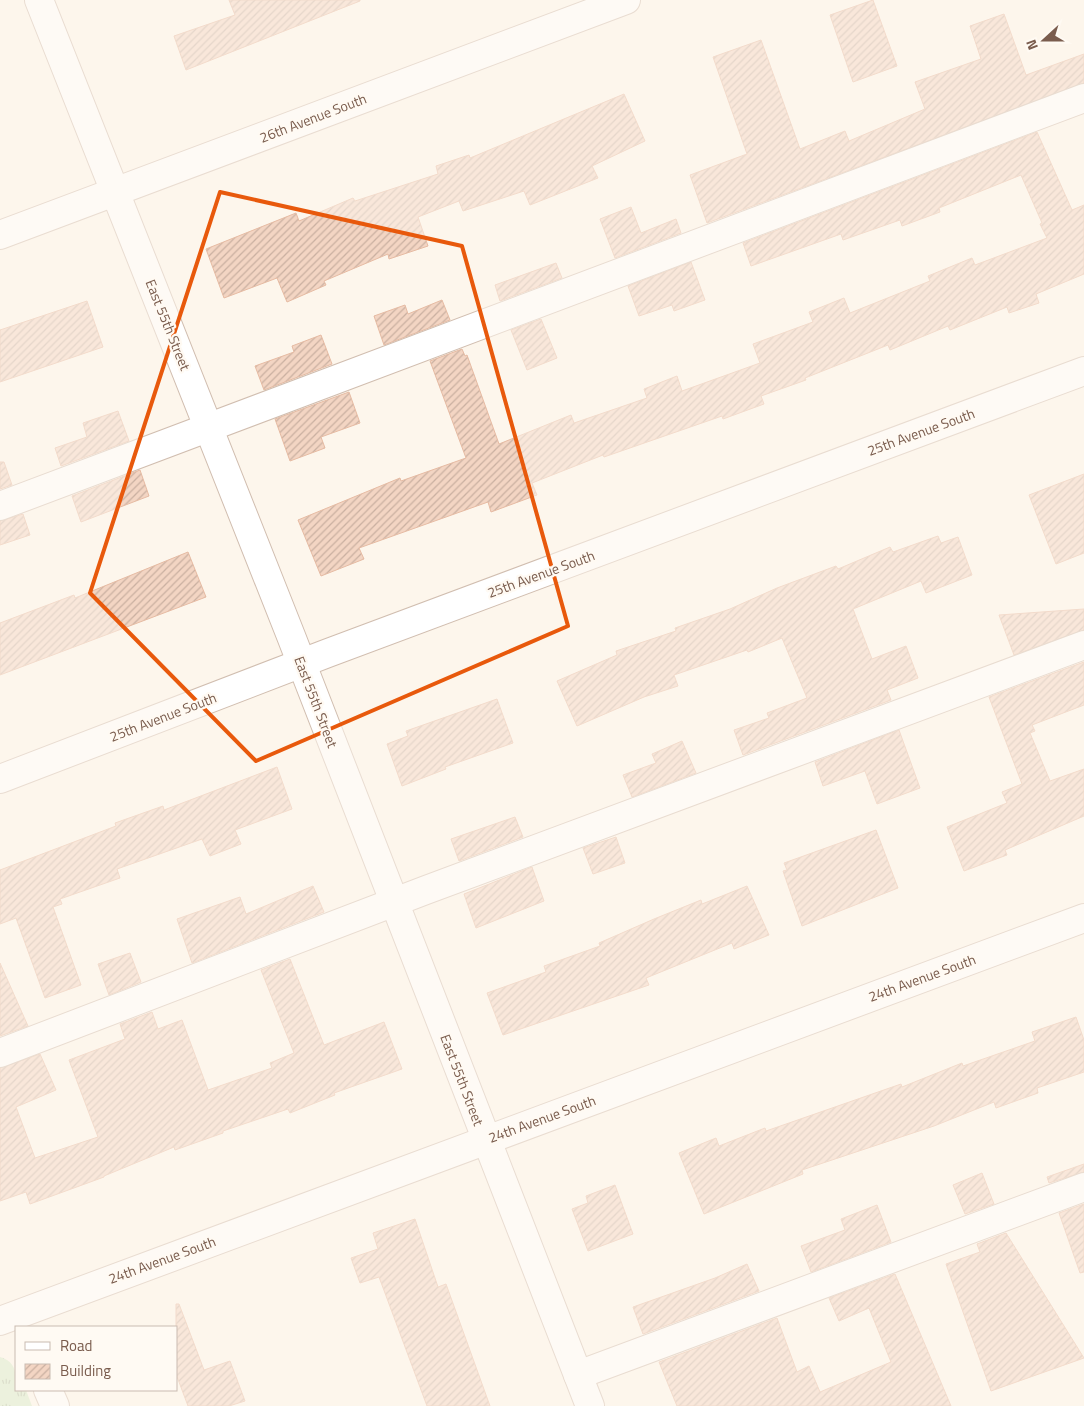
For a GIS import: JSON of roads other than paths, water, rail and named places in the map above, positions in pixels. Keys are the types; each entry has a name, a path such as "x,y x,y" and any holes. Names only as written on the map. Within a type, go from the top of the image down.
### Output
{"street":[{"name":"East 55th Street","path":"39,0 302,664 590,1406"},
{"name":"26th Avenue South","path":"0,235 626,0"},
{"path":"0,506 1084,98"},
{"name":"25th Avenue South","path":"0,779 302,664 1084,372"},
{"path":"0,1053 394,903 1084,645"},
{"name":"24th Avenue South","path":"9,1322 486,1140 1084,918"},
{"path":"578,1375 1084,1187"},
{"path":"48,1391 55,1406"}]}
